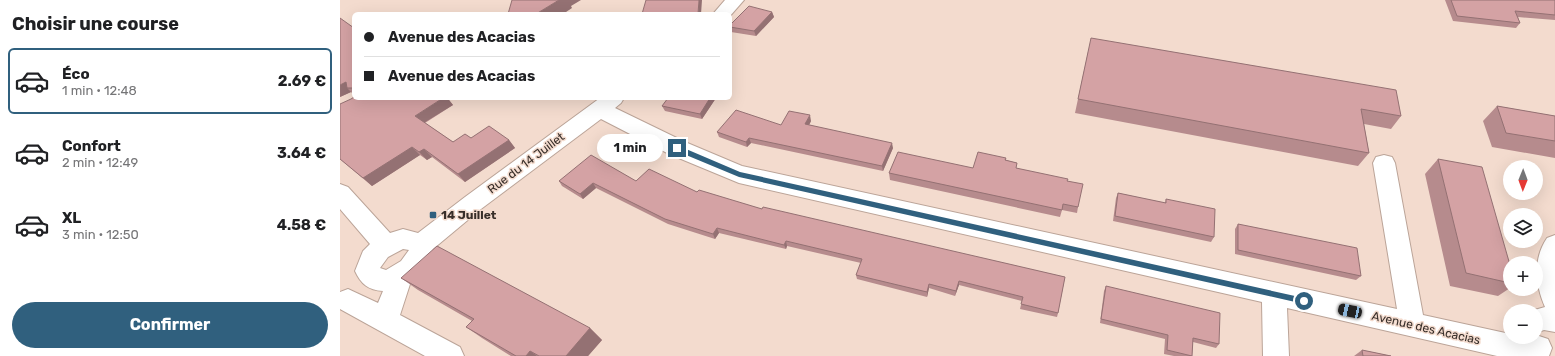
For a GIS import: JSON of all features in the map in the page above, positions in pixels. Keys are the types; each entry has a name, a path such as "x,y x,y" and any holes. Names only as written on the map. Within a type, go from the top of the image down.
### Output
{"street":[{"path":"724,12 735,0"},
{"name":"Rue du 14 Juillet","path":"420,245 473,203 606,103"},
{"name":"Avenue des Acacias","path":"606,103 677,148 739,174 1512,348 1540,347"},
{"path":"1384,163 1412,325"},
{"path":"340,193 386,245"},
{"path":"403,239 410,239 420,245 420,257 410,270 401,275 383,281 375,280 367,271 368,265 378,251 386,245 403,239"},
{"path":"1555,245 1548,261 1555,301"},
{"path":"385,320 401,275"},
{"path":"344,303 375,280"},
{"path":"1274,294 1274,350 1276,356"},
{"path":"344,303 385,320 451,356"},
{"path":"1543,318 1555,320"}],"building":[{"path":"512,0 559,0 539,12 509,12"},
{"path":"646,0 699,0 698,12 643,12"},
{"path":"1451,0 1555,0 1555,15 1515,11 1520,23 1457,16"},
{"path":"749,6 772,12 754,31 732,27 732,23"},
{"path":"340,18 352,27 352,88 347,88 346,82 340,85"},
{"path":"1091,38 1396,90 1401,116 1361,109 1369,153 1078,99"},
{"path":"351,99 440,100 415,116 453,142 465,134 471,138 489,126 509,140 458,174 424,149 419,152 412,147 363,178 340,159 340,104"},
{"path":"666,100 709,100 700,114 662,106"},
{"path":"1497,106 1555,116 1555,141 1506,133"},
{"path":"736,110 781,125 789,111 810,115 805,124 892,143 882,166 749,138 746,142 717,132"},
{"path":"898,152 973,168 978,152 1006,158 1005,160 1017,163 1016,168 1068,179 1067,181 1083,184 1078,207 1063,204 1062,210 889,173"},
{"path":"591,155 636,181 649,169 697,192 699,190 762,209 763,207 1065,277 1058,313 1021,304 1023,297 959,281 956,291 929,284 927,292 856,275 862,259 786,241 784,245 717,228 713,234 665,219 593,183 580,194 559,181"},
{"path":"1438,159 1482,167 1503,240 1503,248 1505,248 1507,256 1503,256 1503,281 1466,273"},
{"path":"1118,193 1166,203 1166,199 1215,209 1214,237 1115,216"},
{"path":"1238,224 1357,248 1361,276 1238,250"},
{"path":"437,246 590,328 566,356 539,356 530,351 526,356 516,356 466,327 474,319 401,278"},
{"path":"1106,286 1220,313 1219,344 1193,338 1192,356 1167,350 1168,335 1101,319"},
{"path":"1362,350 1391,356 1363,356"}],"place":[{"name":"14 Juillet","path":"433,215"}],"route":[{"path":"677,148 739,174 1304,301"}]}
